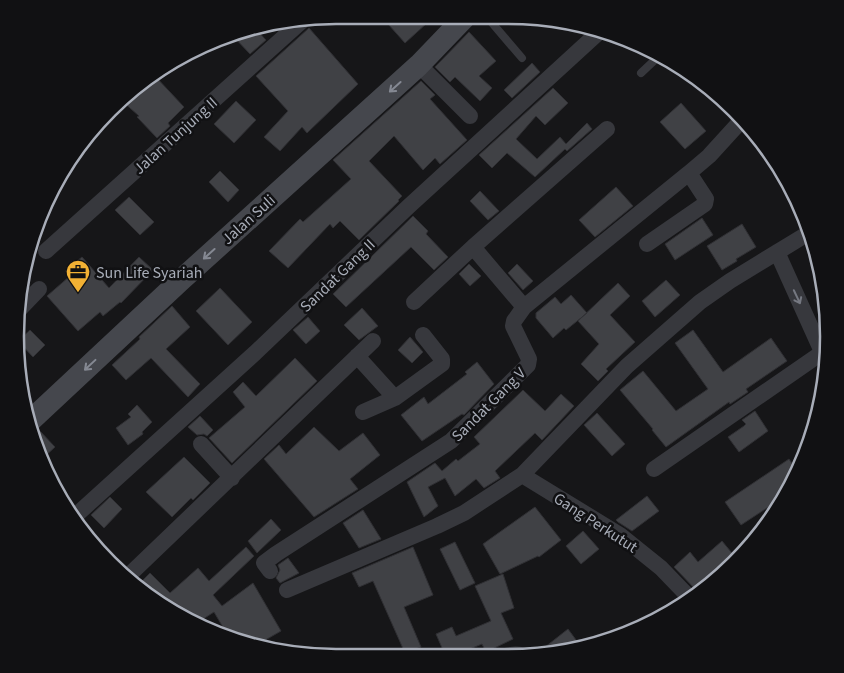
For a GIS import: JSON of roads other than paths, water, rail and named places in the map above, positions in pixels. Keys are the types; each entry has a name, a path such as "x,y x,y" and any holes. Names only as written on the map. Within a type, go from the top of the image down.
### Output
{"main road":[{"name":"Jalan Suli","path":"34,417 181,280 419,65 459,24"}],"street":[{"name":"Jalan Tunjung II","path":"46,251 296,26"},
{"name":"Sandat Gang II","path":"78,513 255,353 408,207 595,36"},
{"path":"419,65 470,116"},
{"name":"Sandat Gang V","path":"270,571 264,563 276,554 451,441 528,365 529,359 513,326 514,321 524,307 689,173 738,124"},
{"path":"414,302 473,247 607,129"},
{"path":"648,244 705,204 706,199 689,173"},
{"path":"287,590 464,513 522,475 627,366 700,302 730,280 804,236"},
{"path":"473,247 524,307"},
{"path":"777,252 820,346"},
{"path":"25,303 39,289"},
{"path":"363,412 395,398 442,364 442,358 423,335"},
{"path":"131,573 373,341"},
{"path":"654,469 820,355"},
{"path":"357,356 395,398"},
{"path":"201,444 232,478"},
{"name":"Gang Perkutut","path":"522,475 620,535 661,568 686,594"}],"lane":[{"path":"493,24 522,58"},
{"path":"641,73 654,61"}],"place":[{"name":"Sun Life Syariah","path":"78,293"}]}
